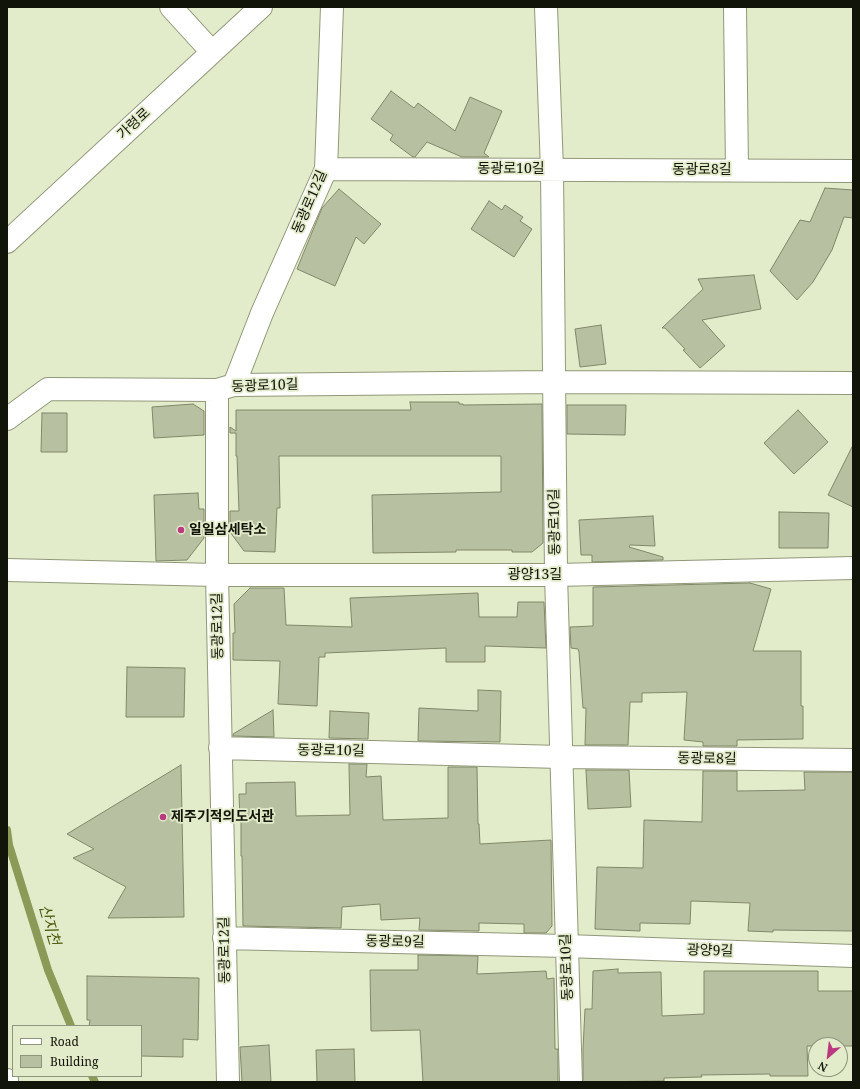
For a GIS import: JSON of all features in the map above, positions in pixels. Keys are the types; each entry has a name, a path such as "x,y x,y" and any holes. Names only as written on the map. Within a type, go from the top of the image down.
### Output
{"street":[{"path":"171,7 212,52"},
{"name":"가령로","path":"7,242 261,7"},
{"name":"동광로12길","path":"228,1082 217,575 226,388 262,313 326,169 332,7"},
{"name":"동광로10길","path":"546,7 552,170 556,575 571,1082"},
{"path":"735,7 737,170"},
{"name":"동광로10길","path":"326,169 552,170"},
{"name":"동광로8길","path":"552,170 853,171"},
{"path":"554,382 853,383"},
{"name":"동광로10길","path":"226,388 554,382"},
{"path":"7,419 48,389 226,388"},
{"name":"광양13길","path":"7,570 217,575 556,575 853,568"},
{"name":"동광로10길","path":"220,748 561,757"},
{"name":"동광로8길","path":"561,757 853,760"},
{"name":"동광로9길","path":"224,938 566,946"},
{"name":"광양9길","path":"566,946 853,956"}],"building":[{"path":"391,91 414,108 418,103 455,131 470,97 502,111 484,153 489,157 462,157 427,142 415,157 413,157 390,140 393,135 371,119"},
{"path":"825,188 853,190 853,218 844,217 832,250 813,282 797,300 770,271 800,220 810,222"},
{"path":"339,189 381,224 364,244 356,237 335,286 297,269 322,208"},
{"path":"489,201 502,210 505,205 523,217 520,221 532,229 514,257 471,229"},
{"path":"754,275 761,309 702,320 725,346 700,368 683,350 685,349 665,328 662,328 703,289 698,279"},
{"path":"601,325 606,364 580,367 575,329"},
{"path":"410,402 459,402 459,404 463,405 542,404 543,543 532,552 512,552 512,550 456,550 456,552 373,553 372,495 501,492 501,456 279,456 280,508 277,508 275,552 244,551 230,532 230,511 239,511 236,433 230,433 230,427 236,431 236,410 411,410"},
{"path":"193,404 204,411 204,435 154,438 152,407"},
{"path":"567,405 626,405 625,435 567,434"},
{"path":"798,410 828,442 794,474 764,443"},
{"path":"42,413 67,413 67,452 41,452"},
{"path":"853,445 853,507 828,495"},
{"path":"198,493 199,509 204,509 204,538 187,560 156,561 154,495"},
{"path":"779,512 829,513 828,548 779,548"},
{"path":"653,516 655,546 630,545 629,547 663,557 663,560 592,562 592,555 581,555 579,520"},
{"path":"750,583 771,589 753,651 801,651 801,706 803,706 803,739 737,740 737,746 703,746 703,742 684,740 687,692 642,693 642,702 630,702 628,745 585,745 586,708 583,708 579,652 578,649 571,648 570,627 593,626 593,587"},
{"path":"250,588 284,588 286,625 352,627 350,598 478,593 479,617 517,617 518,602 544,602 546,648 485,646 485,662 446,662 446,648 325,653 325,657 319,657 317,706 278,704 280,661 233,660 233,633 235,633 234,604"},
{"path":"127,667 185,668 184,717 126,717"},
{"path":"478,690 501,691 500,742 418,741 419,708 478,711"},
{"path":"273,710 274,737 233,736 233,734"},
{"path":"330,711 369,713 368,739 329,738"},
{"path":"349,764 367,764 366,777 381,776 383,820 448,818 448,767 477,767 478,824 480,844 551,840 552,926 546,933 524,933 524,924 479,923 479,931 419,930 420,918 381,920 380,904 342,907 341,928 243,926 241,819 239,794 246,794 246,783 295,782 296,816 350,815"},
{"path":"181,765 184,917 108,918 126,887 73,858 94,849 67,834"},
{"path":"586,770 629,770 631,807 588,809"},
{"path":"703,771 737,771 737,791 805,790 804,772 853,772 853,931 748,931 750,903 691,901 690,924 640,923 640,931 595,929 597,867 643,868 644,820 702,822"},
{"path":"418,955 478,956 477,974 546,971 547,979 554,978 555,1049 558,1049 558,1082 423,1082 420,1030 371,1031 370,970 418,970"},
{"path":"618,969 618,973 661,972 662,1016 704,1014 704,971 818,971 818,991 853,991 853,1046 848,1046 848,1037 808,1037 808,1076 770,1076 770,1074 701,1075 702,1077 664,1078 664,1081 583,1082 585,1009 592,1009 593,971"},
{"path":"87,976 199,978 198,1040 183,1039 183,1057 142,1056 142,1025 89,1025 90,1020 87,1020"},
{"path":"269,1045 271,1082 242,1082 240,1047"},
{"path":"354,1049 355,1082 317,1082 316,1050"}],"waterway":[{"name":"산지천","path":"7,830 9,845 48,970 71,1025"},
{"name":"산지천","path":"92,1077 95,1082"}],"place":[{"name":"일일삼세탁소","path":"181,530"},
{"name":"제주기적의도서관","path":"163,817"}]}
